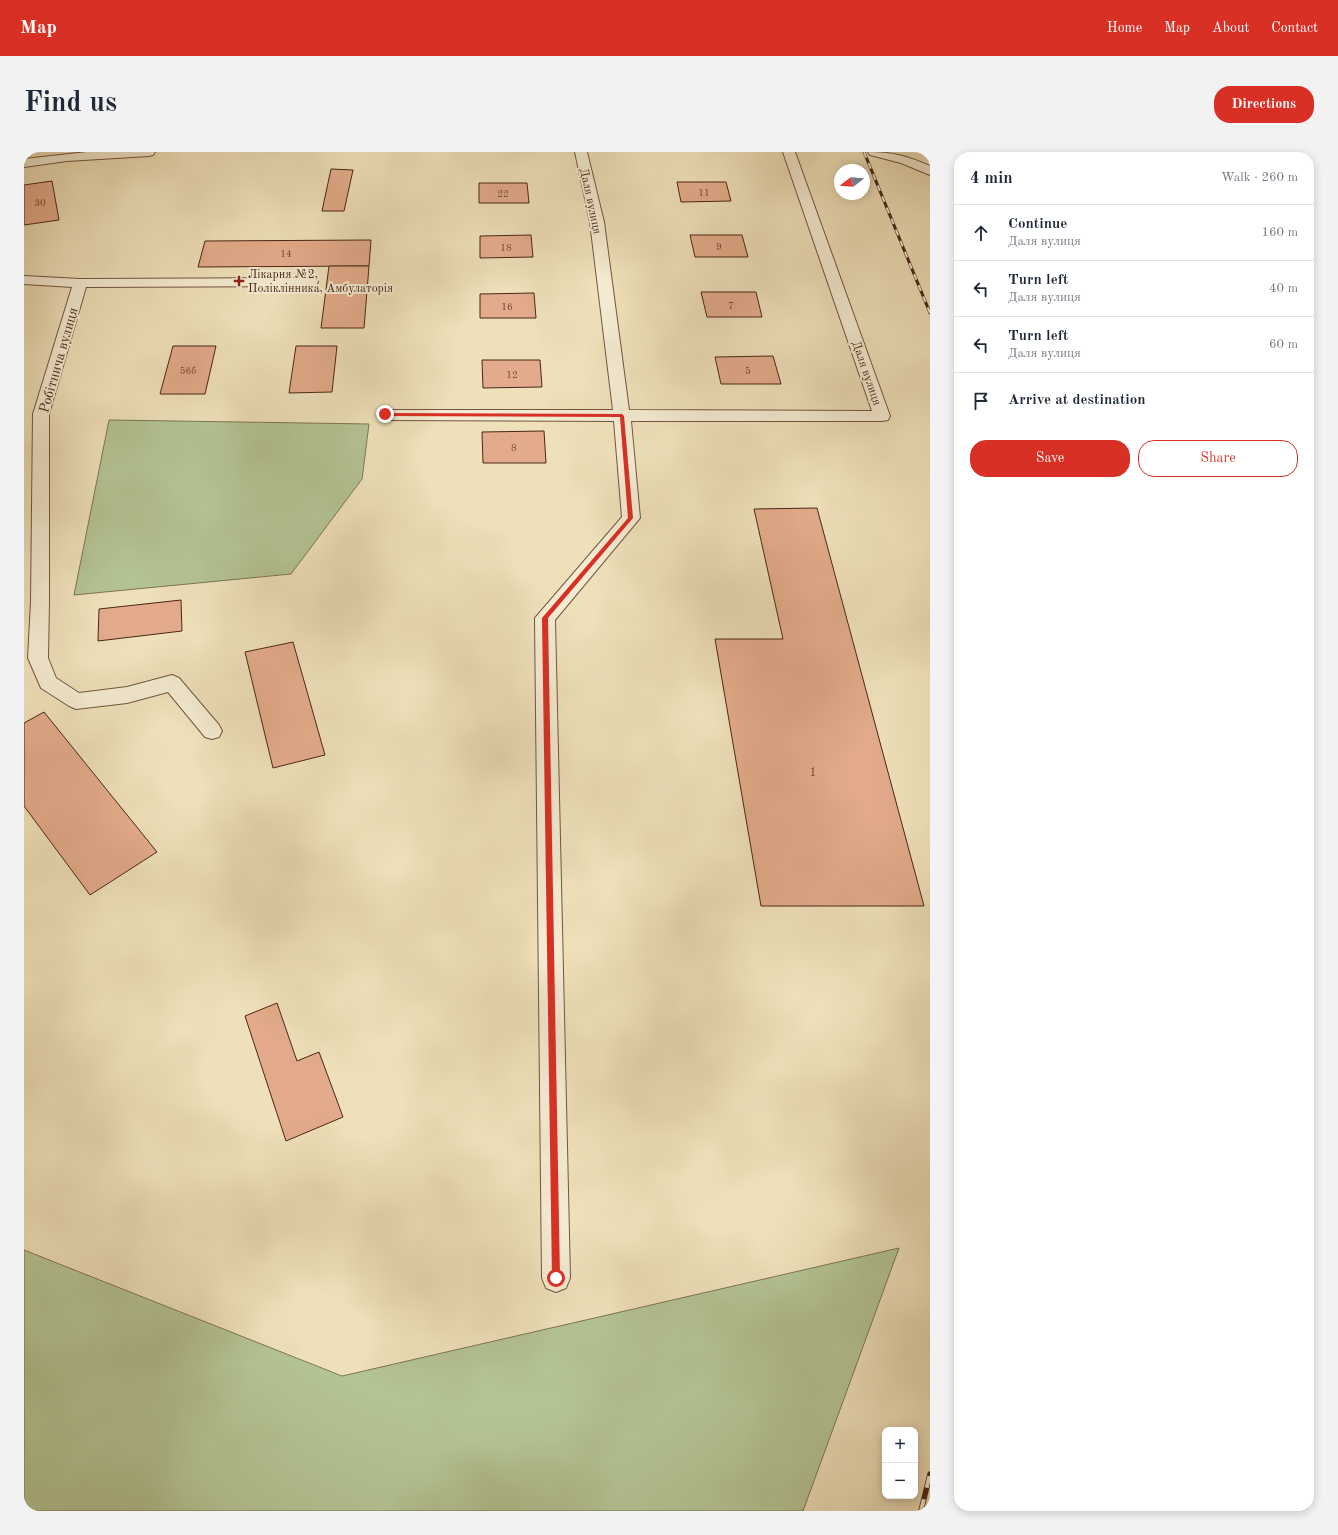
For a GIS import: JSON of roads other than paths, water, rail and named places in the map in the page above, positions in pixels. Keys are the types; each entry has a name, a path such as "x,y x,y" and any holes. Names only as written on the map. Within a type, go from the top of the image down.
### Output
{"street":[{"path":"24,163 66,154 149,152"},
{"name":"Даля вулиця","path":"556,1278 545,618 630,518 622,416 597,222 581,152"},
{"name":"Даля вулиця","path":"385,414 882,416 789,152"},
{"path":"877,152 906,160 930,171"},
{"path":"906,160 930,158"},
{"path":"24,280 80,283 312,282"},
{"name":"Робітнича вулиця","path":"80,283 40,414 40,602 38,658 48,682 76,701 127,695 172,683 212,731"}],"railway":[{"path":"864,152 930,313"},
{"path":"921,1511 930,1474"}],"place":[{"name":"Лікарня №2, Поліклінника, Амбулаторія","path":"239,281"}]}
